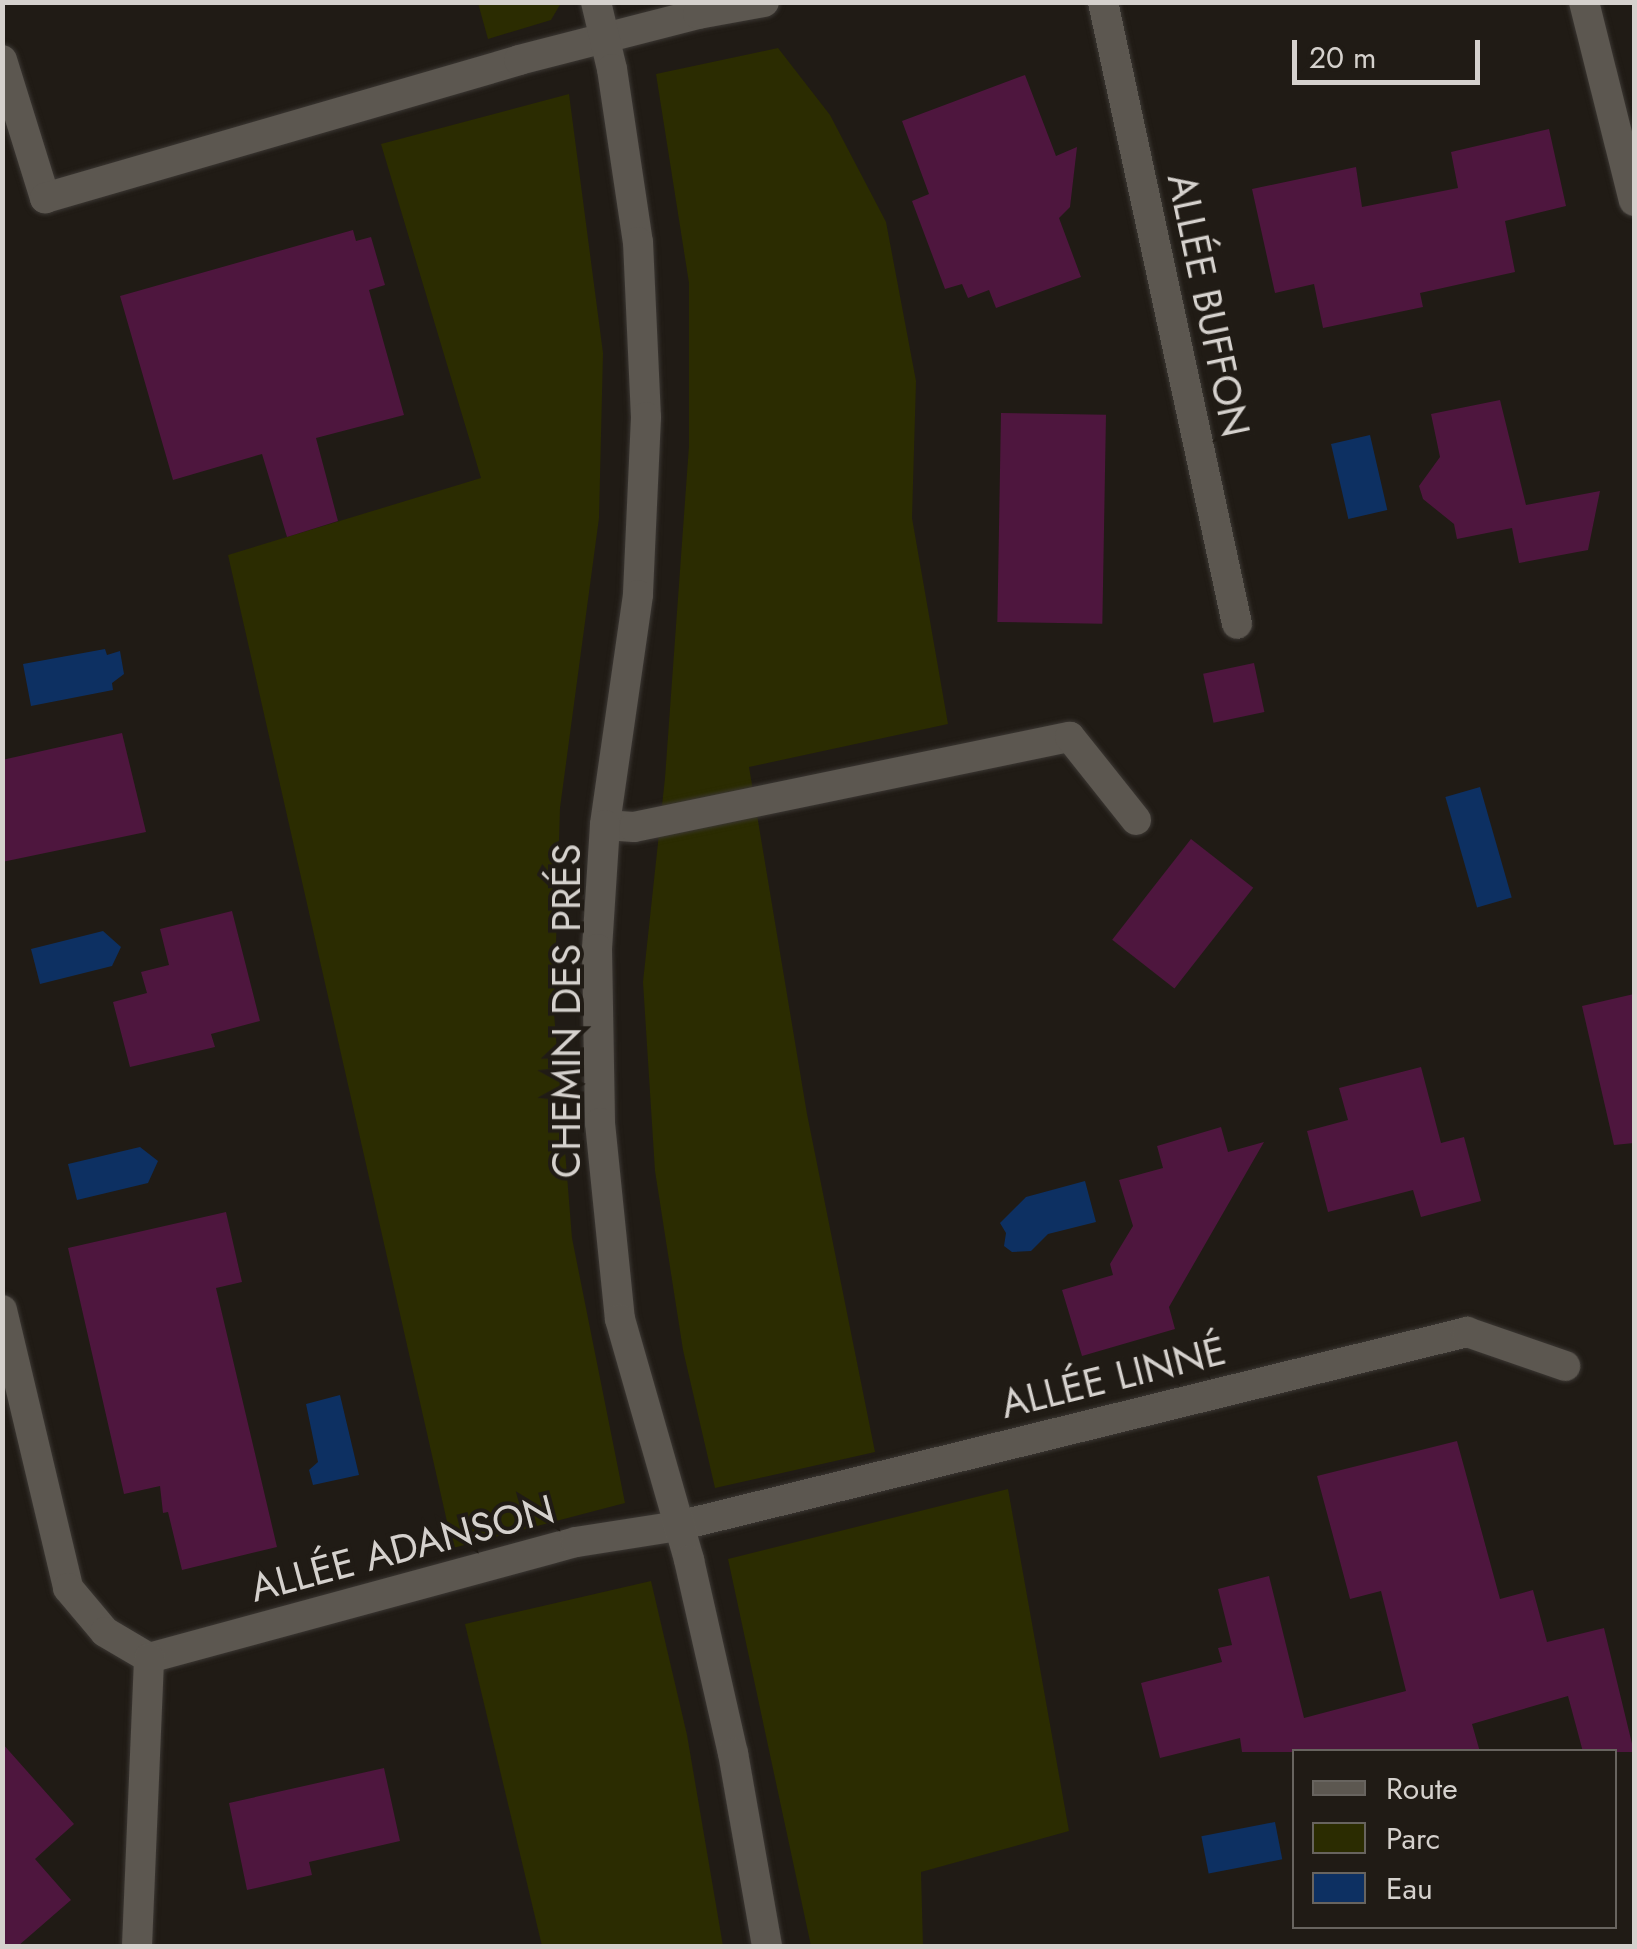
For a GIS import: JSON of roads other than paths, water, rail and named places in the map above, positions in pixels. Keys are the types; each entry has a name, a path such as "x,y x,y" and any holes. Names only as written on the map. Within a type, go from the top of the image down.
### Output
{"street":[{"name":"CHEMIN DES PRÉS","path":"596,2 606,37 638,242 646,417 638,595 605,825 597,949 600,1122 620,1319 678,1526 733,1753 768,1946"},
{"path":"2,60 45,198 606,37 764,2"},
{"name":"ALLÉE BUFFON","path":"1103,2 1237,624"},
{"path":"1584,2 1634,201"},
{"path":"605,825 634,827 1070,737 1136,820"},
{"path":"2,1310 68,1588 105,1632 149,1658 137,1946"},
{"name":"ALLÉE LINNÉ","path":"678,1526 1466,1332 1565,1366"},
{"name":"ALLÉE ADANSON","path":"149,1658 576,1542 678,1526"}],"water":[{"path":"1370,435 1387,510 1348,519 1331,444"},
{"path":"105,649 107,655 120,651 124,674 112,683 113,690 31,706 23,664"},
{"path":"1480,787 1512,898 1477,907 1445,797"},
{"path":"103,931 121,947 112,966 40,984 31,949"},
{"path":"140,1147 158,1161 148,1183 77,1200 68,1164"},
{"path":"1085,1181 1096,1222 1048,1234 1031,1251 1012,1252 1004,1246 1006,1233 1000,1223 1026,1197"},
{"path":"340,1395 359,1475 313,1485 309,1470 318,1462 306,1404"},
{"path":"1275,1822 1282,1859 1209,1874 1201,1836"}]}
